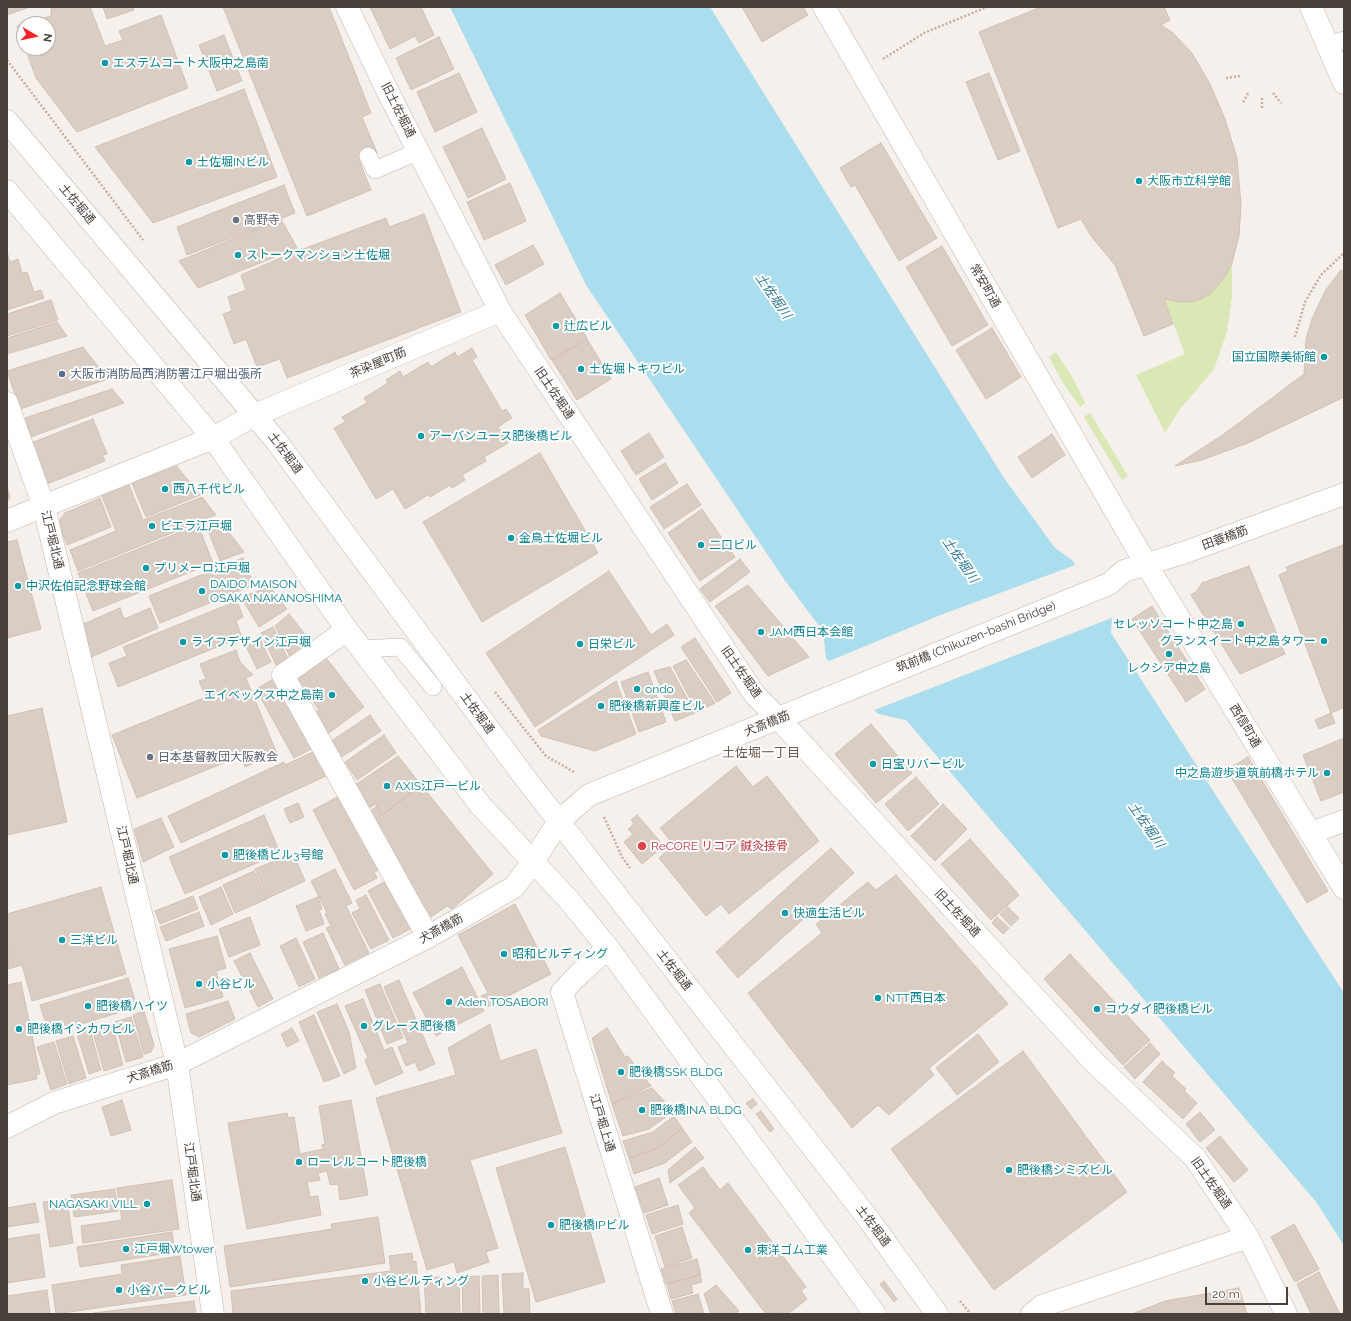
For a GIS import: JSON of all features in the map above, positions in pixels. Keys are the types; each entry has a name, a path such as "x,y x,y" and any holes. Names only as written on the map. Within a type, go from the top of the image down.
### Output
{"street":[{"name":"旧土佐堀通","path":"347,7 500,312 755,695 779,719 1094,1062 1195,1158 1248,1237 1286,1314"},
{"name":"常安町通","path":"824,7 1146,564"},
{"path":"1311,7 1336,43 1344,83"},
{"name":"土佐堀通","path":"7,120 256,415 522,774 870,1221 937,1314"},
{"path":"7,191 213,438 347,630 481,806 568,899 608,948 875,1314"},
{"name":"茶染屋町筋","path":"213,438 256,415 500,312"},
{"name":"江戸堀北通","path":"7,404 44,507 177,1064 213,1314"},
{"path":"7,521 213,438"},
{"name":"田蓑橋筋","path":"1109,584 1124,570 1183,553 1344,494"},
{"name":"西信町通","path":"1146,564 1344,888"},
{"name":"筑前橋 (Chikuzen-bashi Bridge)","path":"842,691 1109,584"},
{"path":"347,630 283,675 428,937"},
{"name":"犬斎橋筋","path":"7,1127 54,1103 177,1064 428,937 514,887 533,862 559,820 590,795 779,719 842,691"},
{"path":"1310,833 1344,820"},
{"name":"江戸堀上通","path":"608,948 580,972 562,992 662,1314"},
{"path":"1032,1314 1042,1306 1248,1237"}],"lane":[{"path":"368,156 375,170 419,150"},
{"path":"362,649 400,647 434,687"}],"path":[{"path":"880,61 924,33 987,7"},
{"path":"1226,78 1240,76"},
{"path":"1243,102 1249,92"},
{"path":"1274,93 1281,103"},
{"path":"1262,96 1262,108"},
{"path":"1295,337 1305,302 1321,275 1344,253"}],"green space":[{"path":"1232,263 1232,297 1227,332 1214,369 1180,409 1165,433 1136,375 1185,354 1164,299 1180,302 1196,301 1210,294 1223,280"},
{"path":"1056,352 1074,380 1085,403 1080,407 1063,383 1049,357"},
{"path":"1090,413 1128,476 1122,480 1084,417"}],"water":[{"name":"土佐堀川","path":"450,7 710,7 1004,478 1055,548 1072,560 1112,617 1111,633 1344,993 1344,1246 1317,1203 906,720 878,714 826,658 823,631 786,582 586,285"}],"pier":[{"path":"1078,564 1114,617 872,711 827,662 938,616"}],"building":[{"path":"7,7 30,7 7,15"},
{"name":"エステムコート大阪中之島南","path":"56,7 90,7 105,46 123,40 119,31 161,15 188,88 77,132 36,78 28,56 56,56 56,16 51,16 51,9"},
{"path":"103,7 133,7 134,10 107,19"},
{"path":"223,7 329,7 371,113 362,117 377,153 359,160 371,190 307,216"},
{"path":"370,7 421,7 434,35 419,43 415,36 390,49"},
{"path":"742,7 803,7 808,15 762,42"},
{"name":"大阪市立科学館","path":"1041,7 1164,7 1170,20 1161,25 1172,32 1192,53 1210,84 1225,119 1237,158 1241,205 1239,236 1232,263 1223,280 1210,294 1196,301 1180,302 1164,299 1173,324 1144,336 1115,265 1091,236 1081,219 1058,228 979,32"},
{"path":"224,35 242,81 217,91 199,45"},
{"path":"439,37 454,69 411,90 396,58"},
{"path":"459,73 477,112 435,132 417,92"},
{"path":"989,73 1020,151 998,160 966,82"},
{"name":"土佐堀INビル","path":"244,89 277,177 153,223 95,147"},
{"path":"482,128 506,179 468,198 443,147"},
{"path":"881,143 937,238 899,261 855,185 851,187 840,168"},
{"path":"510,183 526,221 484,240 467,202"},
{"name":"高野寺","path":"284,185 295,213 187,255 177,227"},
{"path":"424,214 461,312 287,378 280,359 257,367 246,339 234,344 223,314 232,311 228,297 246,290 241,275 287,255 386,218 389,227"},
{"name":"ストークマンション土佐堀","path":"281,219 297,248 198,288 179,261"},
{"path":"533,245 544,264 506,285 495,265"},
{"path":"942,246 988,325 952,346 906,267"},
{"path":"7,252 10,262 18,259 22,273 27,272 34,292 41,290 44,298 7,310"},
{"name":"国立国際美術館","path":"1341,270 1344,273 1344,397 1248,443 1202,460 1175,466 1224,434 1304,374 1306,339 1312,319 1325,291"},
{"name":"辻広ビル","path":"560,293 587,338 551,360 525,315"},
{"path":"51,300 58,320 7,336 7,314"},
{"path":"57,322 67,336 7,354 7,338"},
{"path":"992,328 1021,377 986,399 956,350"},
{"name":"土佐堀トキワビル","path":"587,339 611,379 577,400 552,360"},
{"path":"83,347 108,379 20,409 7,371"},
{"name":"アーバンユース肥後橋ビル","path":"472,348 477,357 472,360 502,411 506,409 512,418 498,427 508,443 484,457 486,461 462,475 465,480 452,488 450,485 430,497 428,495 405,509 393,489 376,499 334,428 345,422 342,417 367,403 364,398 388,383 386,380 400,371 403,377 428,362 431,367 455,352 457,357"},
{"path":"112,389 124,403 31,437 25,418"},
{"path":"93,419 107,454 102,455 105,461 47,484 31,443"},
{"path":"649,433 664,457 636,475 621,451"},
{"path":"1052,434 1065,455 1032,478 1018,457"},
{"name":"金鳥土佐堀ビル","path":"540,453 598,553 482,622 423,522"},
{"path":"665,463 678,483 652,500 639,479"},
{"name":"西八千代ビル","path":"175,464 200,495 146,517 132,483"},
{"path":"687,484 701,505 664,529 650,507"},
{"name":"ビエラ江戸堀","path":"129,485 143,520 202,497 216,515 78,571 70,550 116,531 102,496"},
{"path":"7,487 10,497 7,502"},
{"path":"100,498 111,527 67,545 58,523 65,513"},
{"name":"二口ビル","path":"702,509 735,557 700,581 668,533"},
{"path":"221,522 244,552 220,561 207,528"},
{"name":"プリメーロ江戸堀","path":"198,525 213,563 93,611 78,573"},
{"name":"中沢佐伯記念野球会館","path":"17,540 41,629 7,638 7,542"},
{"name":"グランスイート中之島タワー","path":"1343,545 1344,710 1343,708 1331,713 1279,575 1288,571 1286,567"},
{"name":"DAIDO MAISON OSAKA NAKANOSHIMA","path":"243,558 254,585 160,623 149,596"},
{"path":"740,559 750,572 710,602 700,589"},
{"name":"セレッソコート中之島","path":"1249,566 1285,654 1240,674 1191,595 1197,591 1202,583"},
{"name":"日栄ビル","path":"609,571 651,635 667,624 674,635 535,727 486,653"},
{"name":"JAM西日本会館","path":"748,585 809,657 768,676 715,606"},
{"path":"270,587 287,609 259,627 241,597"},
{"name":"ライフデザイン江戸堀","path":"237,601 243,617 236,621 242,637 118,687 109,663 127,656 123,647"},
{"name":"レクシア中之島","path":"1152,606 1205,689 1186,702 1132,619"},
{"path":"120,608 124,619 150,608 158,628 89,658 81,625"},
{"path":"289,614 311,642 291,659 275,626"},
{"path":"273,627 288,659 276,665 261,633"},
{"path":"695,638 731,693 717,702 681,647"},
{"path":"260,639 271,662 257,669 246,646"},
{"path":"236,650 240,662 253,675 246,678 277,754 245,767 241,756 137,798 112,735 206,697 199,681 206,679 200,664"},
{"name":"エイベックス中之島南","path":"324,655 364,707 325,736 314,713 319,710 309,695 306,696 297,685 299,674"},
{"path":"686,660 715,703 697,712 673,666"},
{"path":"670,667 695,713 675,721 654,671"},
{"path":"648,672 666,722 639,732 621,682"},
{"path":"275,678 313,748 294,758 256,689"},
{"name":"肥後橋新興産ビル","path":"616,681 636,734 595,751 541,736 538,730"},
{"path":"42,708 67,822 7,835 7,716"},
{"path":"1331,713 1335,723 1319,729 1315,720"},
{"path":"370,715 381,731 340,758 330,742"},
{"name":"日宝リバービル","path":"871,724 912,773 876,803 835,754"},
{"path":"384,735 396,753 357,780 345,762"},
{"name":"中之島遊歩道筑前橋ホテル","path":"1344,738 1344,792 1321,801 1303,755"},
{"path":"315,751 326,776 181,843 168,816 284,762 285,765"},
{"name":"AXIS江戸一ビル","path":"398,756 421,785 382,815 375,804 368,809 352,787"},
{"path":"1248,757 1328,891 1307,903 1227,770"},
{"path":"736,766 753,787 767,776 819,841 729,914 721,904 706,916 659,858 674,845 660,828"},
{"path":"916,777 939,804 908,831 885,804"},
{"path":"421,785 493,874 452,909 447,906 431,917 427,909 422,911 368,813 377,806 382,815"},
{"path":"343,794 381,869 374,872 377,878 354,890 313,810"},
{"path":"298,803 304,817 290,823 284,809"},
{"path":"943,804 967,829 935,861 911,836"},
{"name":"肥後橋ビル3号館","path":"264,815 280,853 185,894 169,857"},
{"path":"637,815 664,846 642,864 624,842 633,834 628,829 634,824 631,820"},
{"path":"161,818 174,847 143,862 134,829"},
{"path":"970,839 1019,895 991,920 941,864"},
{"name":"快適生活ビル","path":"831,848 854,873 738,978 716,952"},
{"path":"293,853 305,881 268,898 255,869"},
{"path":"335,869 352,903 346,906 369,953 345,965 326,928 331,926 325,914 327,913 311,881"},
{"path":"254,871 267,899 235,913 223,885"},
{"name":"NTT西日本","path":"896,875 1008,1004 929,1068 934,1075 889,1115 878,1105 852,1128 748,993 822,933 816,924 868,882 876,890"},
{"path":"389,879 414,927 393,938 368,891"},
{"name":"三洋ビル","path":"101,887 126,974 32,1001 22,965 8,969 7,914"},
{"path":"221,887 233,914 211,925 199,897"},
{"path":"366,895 389,940 371,949 352,913 360,909 356,900"},
{"path":"193,896 198,909 160,924 155,911"},
{"path":"318,897 322,909 319,910 324,924 306,931 296,906"},
{"name":"昭和ビルディング","path":"515,904 551,974 487,1007 481,996 488,993 458,935"},
{"path":"1008,907 1019,918 1011,926 1000,914"},
{"path":"199,912 204,926 166,941 160,927"},
{"path":"250,917 260,945 229,957 219,929"},
{"path":"997,917 1009,928 1003,934 992,923"},
{"path":"323,933 339,969 319,978 303,942"},
{"name":"小谷ビル","path":"217,936 226,968 216,971 223,997 185,1008 169,949"},
{"path":"296,938 315,979 299,987 280,946"},
{"path":"250,953 273,999 258,1007 234,961"},
{"name":"コウダイ肥後橋ビル","path":"1070,954 1150,1040 1123,1065 1044,979"},
{"name":"Aden TOSABORI","path":"462,967 484,1011 436,1036 413,993"},
{"name":"肥後橋ハイツ","path":"128,978 137,1007 49,1034 40,1005"},
{"path":"399,980 435,1064 419,1071 415,1062 406,1066 398,1047 408,1043 384,987"},
{"name":"肥後橋イシカワビル","path":"21,982 40,1074 36,1074 37,1079 7,1085 7,985"},
{"path":"380,984 403,1038 387,1044 365,990"},
{"name":"グレース肥後橋","path":"363,999 384,1050 392,1047 403,1073 375,1085 365,1060 368,1058 345,1006"},
{"path":"228,1001 235,1019 199,1037 191,1033 186,1014"},
{"path":"337,1004 349,1032 356,1068 344,1074 317,1012"},
{"path":"144,1011 154,1045 151,1052 144,1054 133,1015"},
{"path":"314,1015 340,1076 324,1082 299,1022"},
{"path":"131,1017 143,1057 126,1062 115,1022"},
{"path":"112,1024 123,1065 104,1071 92,1029"},
{"path":"490,1024 500,1061 536,1049 562,1133 470,1160 498,1248 486,1252 489,1262 457,1273 454,1262 427,1270 376,1098 456,1075 448,1048"},
{"path":"292,1028 299,1041 287,1047 281,1034"},
{"name":"肥後橋SSK BLDG","path":"607,1028 625,1057 628,1056 651,1086 612,1104 592,1038"},
{"path":"90,1030 101,1070 89,1074 77,1034"},
{"path":"978,1034 999,1062 957,1095 936,1068"},
{"path":"73,1036 86,1078 69,1084 56,1041"},
{"path":"54,1042 67,1084 51,1090 37,1047"},
{"path":"1150,1043 1160,1054 1135,1079 1124,1067"},
{"name":"肥後橋シミズビル","path":"1023,1051 1127,1192 994,1290 891,1149"},
{"path":"1162,1061 1175,1073 1172,1076 1186,1089 1184,1091 1197,1103 1183,1119 1143,1082"},
{"name":"肥後橋INA BLDG","path":"652,1088 669,1106 670,1114 649,1129 623,1136 612,1104"},
{"path":"753,1099 757,1104 751,1109 746,1103"},
{"path":"122,1100 131,1130 111,1136 102,1107"},
{"name":"ローレルコート肥後橋","path":"351,1100 368,1195 340,1200 338,1184 330,1185 327,1171 318,1173 320,1180 307,1182 310,1197 318,1196 321,1215 247,1229 228,1123 287,1113 288,1118 294,1117 300,1154 323,1149 322,1145 325,1144 319,1106"},
{"path":"761,1111 774,1129 770,1132 756,1114"},
{"path":"1200,1112 1215,1130 1200,1142 1186,1124"},
{"path":"674,1116 682,1128 658,1148 629,1158 623,1141 653,1132"},
{"path":"682,1128 692,1142 665,1163 634,1174 629,1158 658,1148"},
{"path":"1220,1136 1248,1170 1234,1182 1206,1148"},
{"name":"肥後橋IPビル","path":"565,1147 605,1282 536,1302 496,1168"},
{"path":"695,1147 704,1158 670,1183 668,1170"},
{"name":"東洋ゴム工業","path":"703,1167 720,1190 728,1183 806,1287 801,1291 807,1299 788,1314 778,1314 776,1312 773,1314 766,1314 689,1213 695,1208 678,1185"},
{"path":"659,1178 668,1205 644,1213 635,1187"},
{"name":"NAGASAKI VILL.","path":"172,1180 179,1229 83,1243 81,1226 122,1220 117,1188"},
{"path":"115,1189 118,1211 74,1217 71,1195"},
{"path":"67,1199 73,1243 50,1247 43,1202"},
{"path":"35,1203 39,1222 7,1227 7,1208"},
{"path":"678,1205 683,1224 652,1234 646,1215"},
{"path":"378,1217 385,1263 230,1287 224,1246 332,1229 331,1224"},
{"path":"1294,1224 1319,1269 1295,1282 1271,1237"},
{"path":"682,1227 692,1258 665,1267 655,1236"},
{"name":"江戸堀Wtower","path":"172,1232 175,1252 80,1267 77,1247"},
{"path":"39,1234 45,1277 7,1283 7,1239"},
{"name":"小谷ビルディング","path":"412,1253 413,1262 416,1261 421,1314 233,1314 231,1291 391,1271 389,1256"},
{"name":"小谷パークビル","path":"180,1256 186,1295 56,1314 52,1285 122,1274 121,1265"},
{"path":"697,1259 701,1275 666,1284 661,1269"},
{"path":"1319,1272 1340,1314 1311,1314 1297,1284"},
{"path":"523,1273 523,1289 529,1289 530,1314 504,1314 502,1274"},
{"path":"498,1275 499,1314 483,1314 482,1276"},
{"path":"700,1275 702,1282 691,1285 693,1293 671,1299 667,1284"},
{"path":"479,1276 480,1314 463,1314 462,1277"},
{"path":"441,1277 442,1284 459,1283 460,1314 426,1314 424,1278"},
{"path":"884,1281 897,1299 894,1302 880,1284"},
{"path":"716,1285 739,1311 735,1314 711,1314 704,1294"},
{"path":"1239,1288 1247,1314 1132,1314 1165,1301"},
{"path":"47,1290 50,1314 7,1314 7,1296"},
{"path":"698,1294 704,1314 676,1314 672,1301"},
{"path":"194,1301 196,1314 93,1314 93,1313"}],"place":[{"name":"エステムコート大阪中之島南","path":"105,63"},
{"name":"土佐堀INビル","path":"189,162"},
{"name":"大阪市立科学館","path":"1139,181"},
{"name":"高野寺","path":"236,220"},
{"name":"ストークマンション土佐堀","path":"238,255"},
{"name":"辻広ビル","path":"556,326"},
{"name":"国立国際美術館","path":"1324,357"},
{"name":"土佐堀トキワビル","path":"581,369"},
{"name":"大阪市消防局西消防署江戸堀出張所","path":"62,374"},
{"name":"アーバンユース肥後橋ビル","path":"421,436"},
{"name":"西八千代ビル","path":"165,489"},
{"name":"ビエラ江戸堀","path":"152,526"},
{"name":"金鳥土佐堀ビル","path":"511,538"},
{"name":"二口ビル","path":"701,545"},
{"name":"プリメーロ江戸堀","path":"146,568"},
{"name":"中沢佐伯記念野球会館","path":"18,586"},
{"name":"DAIDO MAISON OSAKA NAKANOSHIMA","path":"202,591"},
{"name":"セレッソコート中之島","path":"1241,624"},
{"name":"JAM西日本会館","path":"761,632"},
{"name":"グランスイート中之島タワー","path":"1324,641"},
{"name":"ライフデザイン江戸堀","path":"183,642"},
{"name":"日栄ビル","path":"580,644"},
{"name":"レクシア中之島","path":"1169,654"},
{"name":"ondo","path":"637,689"},
{"name":"エイベックス中之島南","path":"332,695"},
{"name":"肥後橋新興産ビル","path":"601,706"},
{"name":"日本基督教団大阪教会","path":"150,757"},
{"name":"日宝リバービル","path":"873,764"},
{"name":"中之島遊歩道筑前橋ホテル","path":"1327,773"},
{"name":"AXIS江戸一ビル","path":"387,786"},
{"name":"ReCORE リコア 鍼灸接骨","path":"642,846"},
{"name":"肥後橋ビル3号館","path":"225,855"},
{"name":"快適生活ビル","path":"785,913"},
{"name":"三洋ビル","path":"62,940"},
{"name":"昭和ビルディング","path":"504,954"},
{"name":"小谷ビル","path":"199,984"},
{"name":"NTT西日本","path":"878,998"},
{"name":"Aden TOSABORI","path":"449,1002"},
{"name":"肥後橋ハイツ","path":"88,1006"},
{"name":"コウダイ肥後橋ビル","path":"1097,1009"},
{"name":"グレース肥後橋","path":"364,1026"},
{"name":"肥後橋イシカワビル","path":"19,1029"},
{"name":"肥後橋SSK BLDG","path":"621,1072"},
{"name":"肥後橋INA BLDG","path":"642,1110"},
{"name":"ローレルコート肥後橋","path":"299,1162"},
{"name":"肥後橋シミズビル","path":"1009,1170"},
{"name":"NAGASAKI VILL.","path":"147,1204"},
{"name":"肥後橋IPビル","path":"551,1225"},
{"name":"江戸堀Wtower","path":"126,1249"},
{"name":"東洋ゴム工業","path":"748,1250"},
{"name":"小谷ビルディング","path":"365,1281"},
{"name":"小谷パークビル","path":"119,1290"}],"district":[{"name":"土佐堀一丁目","path":"761,753"}]}
